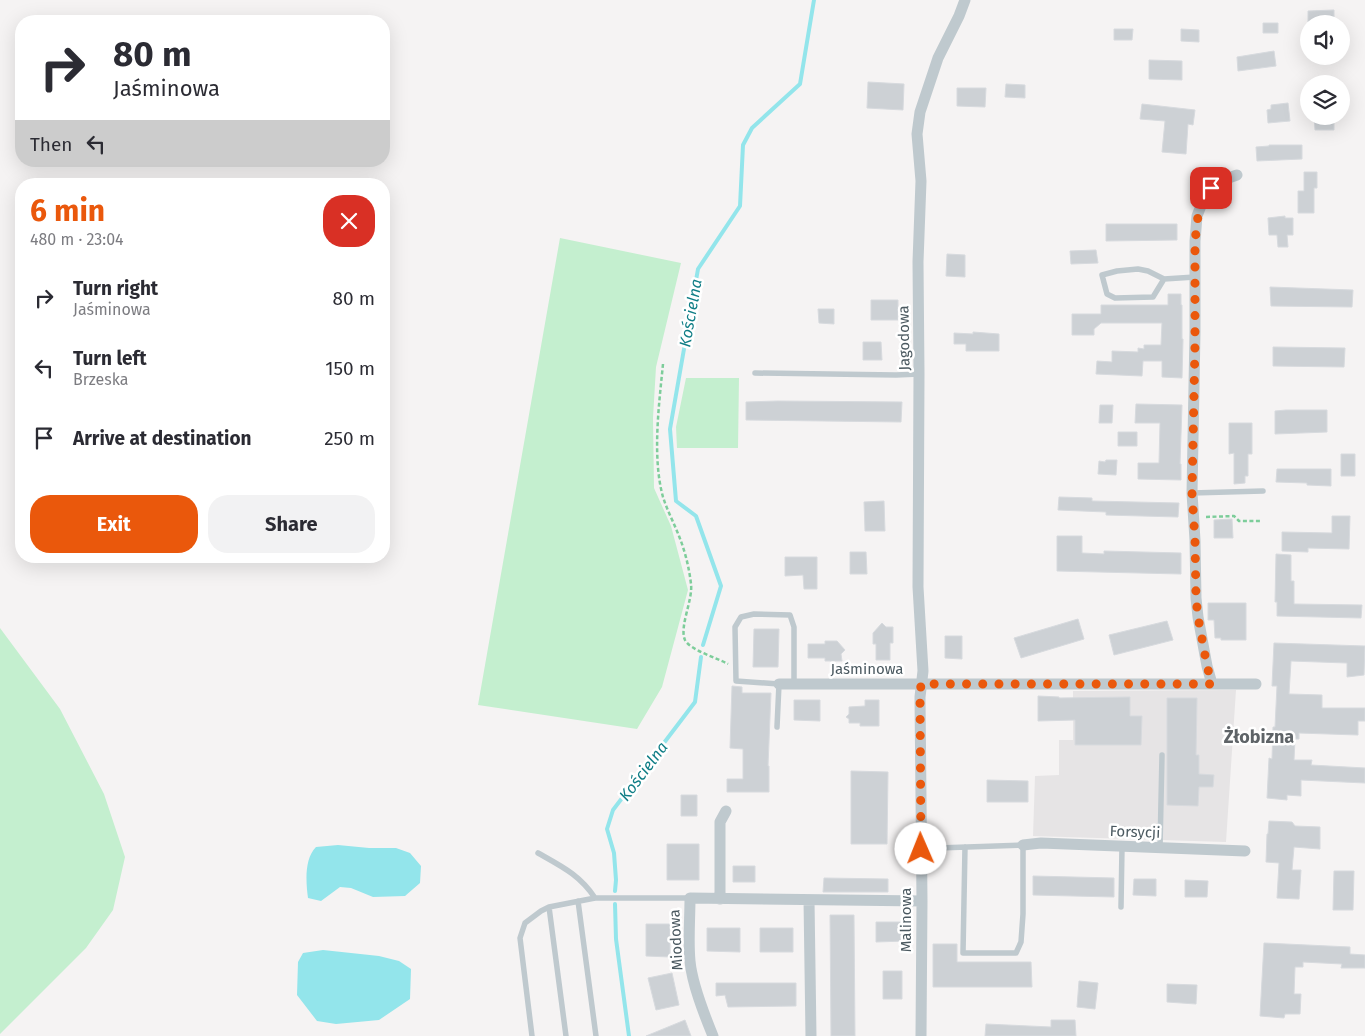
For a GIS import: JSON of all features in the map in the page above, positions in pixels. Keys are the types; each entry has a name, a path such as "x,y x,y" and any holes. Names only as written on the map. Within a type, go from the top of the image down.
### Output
{"street":[{"name":"Jagodowa","path":"921,684 923,671 918,587 918,262 921,181 917,134 920,112 938,58 965,0"},
{"path":"1212,684 1207,666 1196,598 1192,493 1195,241 1198,216 1204,198 1211,188 1220,181 1237,175"},
{"name":"Jaśminowa","path":"778,684 1256,684"},
{"name":"Malinowa","path":"921,684 921,1036"},
{"path":"720,899 720,822 726,812"},
{"name":"Forsycji","path":"1023,845 1041,843 1245,851"},
{"path":"690,898 922,901"},
{"name":"Miodowa","path":"690,898 691,971 712,1036"},
{"path":"809,900 811,1036"}],"lane":[{"path":"1164,278 1153,297 1115,298 1106,294 1102,275 1138,269 1164,278 1195,278"},
{"path":"755,374 919,374"},
{"path":"1192,493 1263,492"},
{"path":"777,727 778,684 736,681 735,628 741,617 754,614 790,615 794,627 794,684"},
{"path":"1160,848 1162,754"},
{"path":"938,848 965,847 1023,845 1023,914 1021,942 1016,952 963,953 965,847"},
{"path":"1121,907 1122,846"},
{"path":"538,853 569,870 588,887 595,898"},
{"path":"532,1036 520,938 525,923 541,910 549,907 595,898 690,898"},
{"path":"578,901 596,1036"},
{"path":"549,907 566,1036"}],"path":[{"path":"663,364 658,419 659,482 663,498 679,536 692,585 684,631 685,640 692,647 719,659 735,669"},
{"path":"1194,517 1234,516 1239,521 1262,521"}],"shaded area":[{"path":"1236,690 1226,842 1033,836 1035,776 1059,775 1059,740 1073,740 1073,691"}],"green space":[{"path":"560,238 681,263 656,367 653,418 654,488 671,526 688,590 662,687 637,729 478,705"},
{"path":"686,378 739,378 738,448 677,448 676,427"},
{"path":"0,628 60,709 104,794 125,857 113,910 86,948 0,1034"}],"water":[{"path":"338,845 396,848 410,853 421,866 420,883 405,896 373,897 351,888 340,887 321,901 308,898 307,871 312,852 316,847"},
{"path":"323,950 379,956 399,961 411,969 410,999 379,1020 336,1024 317,1021 297,995 298,962 303,953"}],"building":[{"path":"1334,10 1334,15 1308,15 1308,11"},
{"path":"1263,23 1278,23 1278,33 1263,33"},
{"path":"1114,29 1133,29 1132,40 1114,40"},
{"path":"1181,29 1199,30 1199,42 1181,41"},
{"path":"1274,51 1276,66 1238,71 1237,57"},
{"path":"1149,60 1182,61 1182,80 1149,79"},
{"path":"868,82 904,84 903,110 867,108"},
{"path":"1006,84 1025,85 1025,98 1005,97"},
{"path":"957,88 986,88 985,107 957,106"},
{"path":"1288,103 1290,121 1268,123 1267,110 1271,109 1271,105"},
{"path":"1142,104 1195,110 1193,125 1188,124 1186,154 1162,152 1165,121 1140,119"},
{"path":"1315,125 1334,125 1334,130 1315,130"},
{"path":"1302,145 1302,159 1257,161 1256,147"},
{"path":"1304,172 1317,172 1317,188 1314,188 1314,213 1298,213 1298,191 1304,191"},
{"path":"1285,216 1285,218 1293,218 1293,235 1287,235 1288,247 1278,247 1277,235 1269,235 1268,218"},
{"path":"1106,224 1177,224 1177,240 1106,241"},
{"path":"1096,250 1098,263 1071,264 1070,251"},
{"path":"947,254 965,255 965,277 946,276"},
{"path":"1270,287 1353,290 1352,307 1271,306"},
{"path":"1168,294 1181,294 1182,378 1162,377 1162,361 1143,361 1142,376 1096,374 1097,361 1112,362 1112,351 1138,352 1138,348 1144,349 1144,345 1161,345 1162,323 1101,323 1094,329 1094,335 1072,335 1072,314 1101,314 1101,305 1168,305"},
{"path":"871,300 898,300 898,320 871,320"},
{"path":"818,309 834,309 834,324 819,323"},
{"path":"973,332 999,334 999,351 966,351 966,344 954,344 954,333 973,334"},
{"path":"863,342 881,342 882,360 863,360"},
{"path":"1273,347 1345,348 1344,367 1273,366"},
{"path":"746,402 902,402 901,422 746,420"},
{"path":"1136,404 1182,405 1181,480 1138,479 1138,463 1159,463 1160,423 1135,423"},
{"path":"1100,405 1113,405 1112,423 1099,423"},
{"path":"1327,410 1327,432 1275,434 1275,411"},
{"path":"1229,423 1252,423 1252,454 1248,454 1248,476 1245,476 1245,483 1234,484 1234,453 1229,454"},
{"path":"1118,432 1137,432 1137,446 1118,446"},
{"path":"1341,454 1355,454 1355,476 1341,476"},
{"path":"1106,460 1117,460 1116,475 1098,474 1099,461 1105,462"},
{"path":"1277,469 1331,469 1331,486 1276,482"},
{"path":"1059,497 1092,498 1092,501 1179,503 1178,517 1106,515 1106,512 1058,510"},
{"path":"884,501 885,531 865,531 864,502"},
{"path":"1332,516 1350,516 1349,549 1308,548 1308,552 1282,551 1282,532 1332,533"},
{"path":"1232,519 1233,538 1214,538 1214,520"},
{"path":"1057,536 1082,536 1082,553 1104,554 1104,551 1181,553 1181,574 1057,571"},
{"path":"850,552 866,552 867,574 850,574"},
{"path":"1276,554 1291,555 1291,581 1294,581 1294,604 1362,605 1361,618 1277,616 1277,602 1275,602"},
{"path":"785,557 817,557 817,589 804,589 803,575 785,576"},
{"path":"1208,603 1246,603 1246,640 1221,640 1221,638 1215,638 1214,620 1208,620"},
{"path":"1078,619 1084,639 1021,658 1014,638"},
{"path":"1167,621 1173,640 1114,655 1109,635"},
{"path":"882,623 886,627 893,627 893,643 890,643 890,660 876,660 876,644 873,644 873,633"},
{"path":"754,629 779,629 778,667 753,667"},
{"path":"945,636 962,636 962,659 945,658"},
{"path":"825,641 837,641 845,650 841,654 842,661 808,658 808,644 825,644"},
{"path":"1274,643 1365,646 1364,675 1347,677 1347,663 1291,661 1289,694 1322,695 1322,708 1365,708 1365,721 1358,721 1358,735 1299,733 1299,739 1295,739 1294,760 1312,760 1311,765 1365,768 1365,783 1301,780 1301,796 1287,795 1287,800 1267,798 1269,758 1272,759 1273,727 1275,727 1277,686 1272,686"},
{"path":"732,686 742,687 742,693 771,693 768,766 769,792 727,792 727,779 743,779 743,749 730,748"},
{"path":"1038,696 1059,698 1130,697 1130,716 1142,716 1141,745 1075,745 1075,720 1038,721"},
{"path":"1167,698 1197,698 1196,755 1199,755 1199,774 1214,775 1213,787 1199,787 1198,806 1167,805"},
{"path":"794,700 820,700 820,721 794,720"},
{"path":"865,700 879,700 879,726 860,726 860,723 849,723 849,719 846,717 849,714 849,707 865,706"},
{"path":"851,771 888,772 887,844 851,844"},
{"path":"987,780 1028,781 1028,802 987,802"},
{"path":"681,795 697,795 697,816 681,816"},
{"path":"1269,821 1292,822 1295,826 1320,827 1320,849 1294,847 1292,870 1301,870 1299,899 1277,898 1279,863 1266,862"},
{"path":"667,844 699,844 699,880 667,880"},
{"path":"733,866 755,866 755,882 733,882"},
{"path":"1334,871 1354,871 1353,910 1333,910"},
{"path":"1033,876 1114,878 1114,897 1033,895"},
{"path":"824,878 888,879 888,892 823,892"},
{"path":"1134,879 1156,879 1156,896 1133,895"},
{"path":"1185,880 1208,881 1207,897 1185,897"},
{"path":"830,915 854,915 855,1036 831,1036"},
{"path":"876,922 905,922 905,941 876,942"},
{"path":"646,924 670,924 670,957 646,956"},
{"path":"707,928 740,928 740,952 707,951"},
{"path":"760,928 793,928 793,952 760,952"},
{"path":"1264,943 1350,947 1350,954 1365,955 1365,968 1341,968 1342,964 1303,962 1303,967 1295,967 1294,994 1301,994 1300,1014 1285,1014 1284,1018 1260,1016"},
{"path":"933,944 957,944 957,962 1031,962 1032,987 933,987"},
{"path":"883,971 902,971 902,999 883,999"},
{"path":"672,973 679,1005 656,1010 648,978"},
{"path":"1079,981 1098,983 1095,1009 1077,1007"},
{"path":"716,983 796,983 796,1006 728,1007 725,995 716,996"},
{"path":"1167,984 1197,985 1196,1004 1167,1002"},
{"path":"685,1020 691,1036 646,1036"},
{"path":"1051,1020 1075,1020 1076,1036 985,1036 986,1024 1051,1027"}],"waterway":[{"name":"Kościelna","path":"703,645 721,586 696,516 676,501 670,429 698,269 740,206 743,145 752,128 800,84 814,0"},
{"name":"Kościelna","path":"615,891 614,853 607,829 613,810 695,702 701,657"},
{"name":"Kościelna","path":"615,904 616,939 629,1036"}],"district":[{"name":"Żłobizna","path":"1259,737"}],"route":[{"path":"921,849 921,684 1212,684 1207,666 1196,598 1192,493 1195,241 1198,216 1204,198 1211,188"}]}
